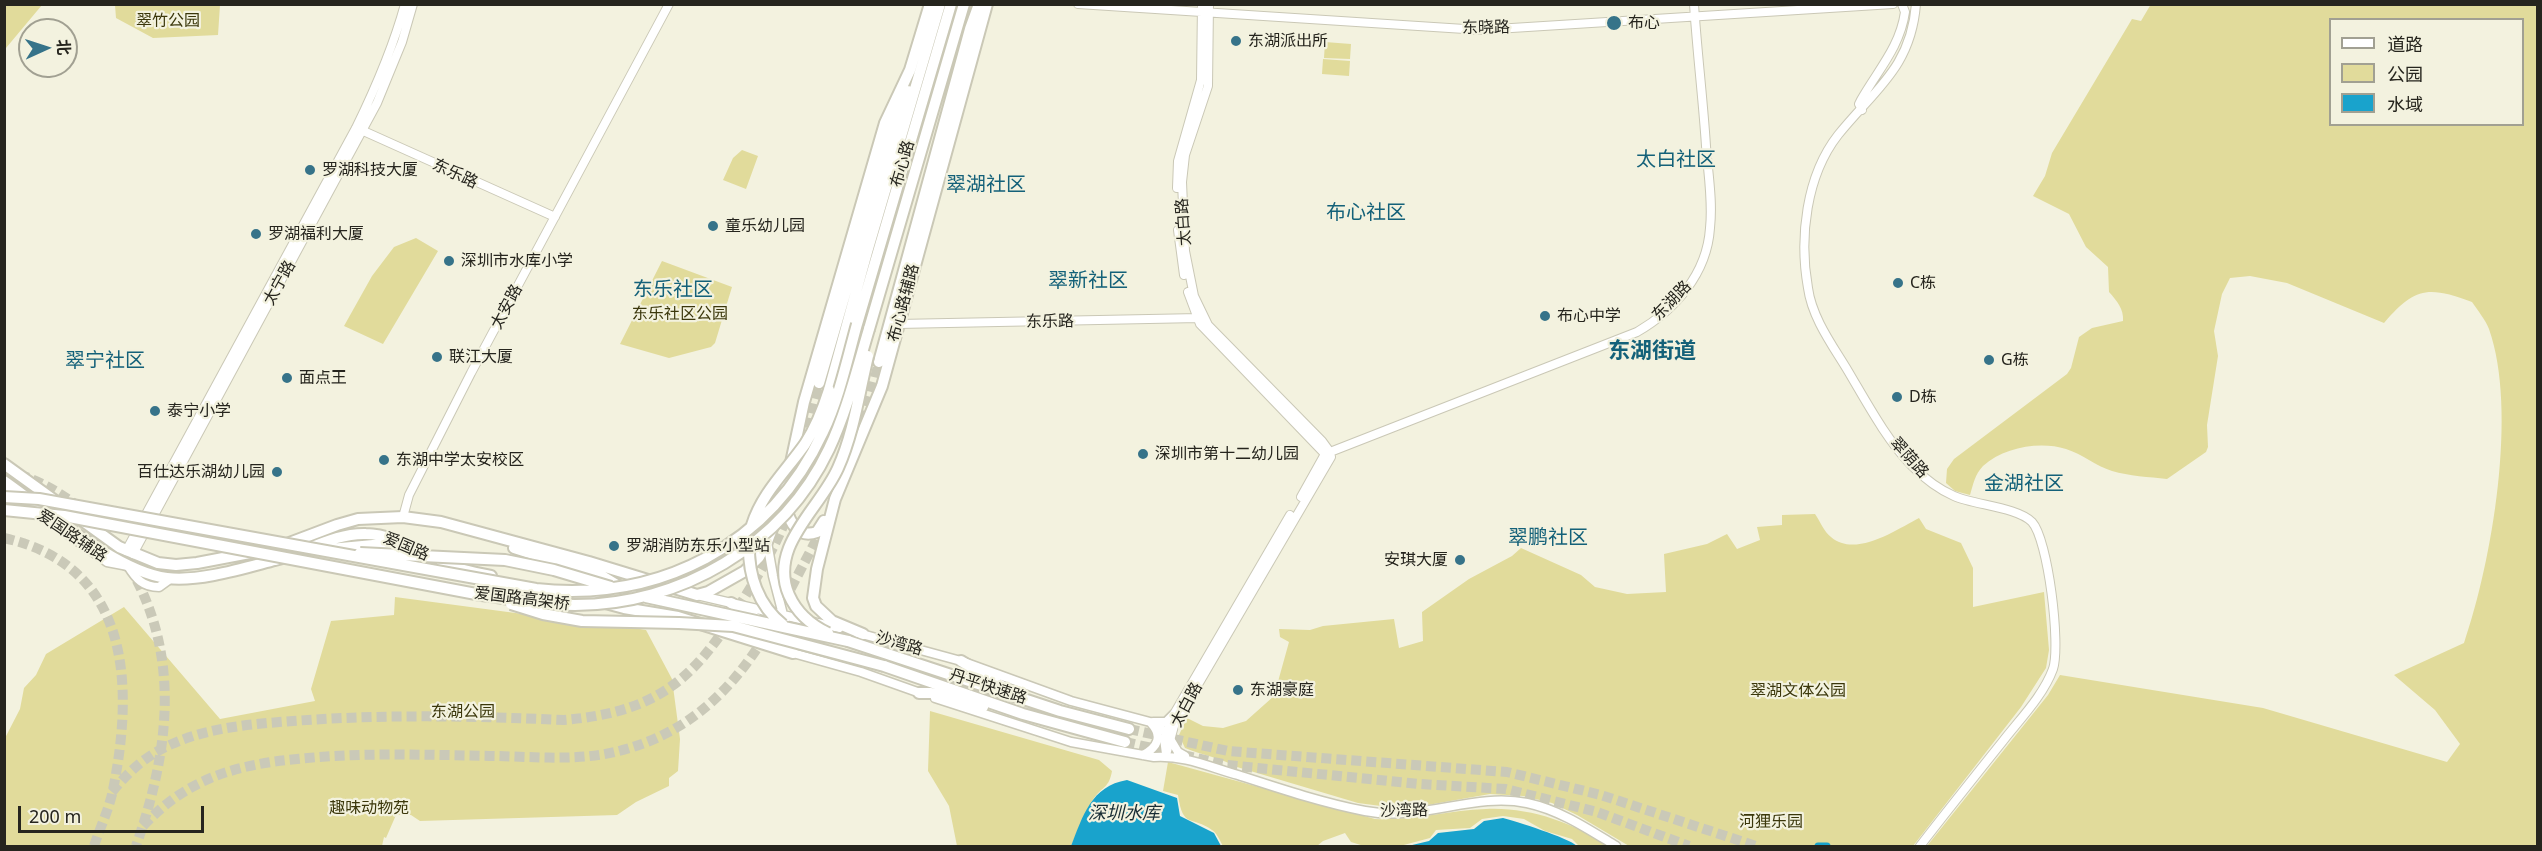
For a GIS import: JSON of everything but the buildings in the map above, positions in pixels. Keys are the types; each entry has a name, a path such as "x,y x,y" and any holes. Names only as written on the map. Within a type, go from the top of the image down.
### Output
{"highway":[{"path":"697,595 716,588 746,571 759,558 767,542 783,500 804,402 885,123 913,63 930,4"},
{"path":"884,666 813,640 782,624 767,608 756,588 749,566 748,544 755,517 764,497 809,438 825,403 940,4"},
{"name":"布心路","path":"857,324 951,4"},
{"name":"布心路","path":"871,329 964,4"},
{"path":"879,362 970,29 979,4"},
{"name":"布心路辅路","path":"863,634 825,617 816,606 813,598 824,535 835,499 876,404 987,4"},
{"path":"819,383 899,109 926,54"},
{"name":"爱国路高架桥","path":"4,497 39,499 508,585 566,592 592,591 630,585 687,568 723,549 754,526 795,479 815,447 828,420 857,324"},
{"path":"848,642 820,629 800,612 788,591 784,564 791,542 824,494 842,459 854,418 871,329"},
{"name":"爱国路高架桥","path":"4,510 75,519 476,594 558,605 609,603 642,598 702,577 728,562 758,540 804,491 818,470 842,415 871,329"},
{"name":"爱国路","path":"4,464 129,553 158,563 176,565 276,548 358,519 403,517 441,522 589,562 697,595"},
{"path":"4,481 101,550 128,566 170,579 176,565"},
{"path":"783,500 793,526 807,534 817,532 835,499"},
{"path":"495,538 528,553 602,576 632,594"},
{"name":"爱国路","path":"170,579 196,577 263,563 276,565 292,563 303,551 388,543 401,544 463,569 624,608 666,615 793,653"},
{"path":"328,552 505,560 554,570 632,594 848,642"},
{"path":"476,594 543,614 573,620 733,627 884,666"},
{"path":"707,627 754,634 762,631 764,624 761,620 731,603"},
{"name":"丹平快速路","path":"848,642 1023,699 1129,729"},
{"path":"961,661 1023,699"},
{"name":"丹平快速路","path":"884,666 1023,714 1125,742"},
{"path":"919,693 931,693 988,709 1023,714"}],"main road":[{"name":"爱国路辅路","path":"4,489 107,562 128,566"},
{"path":"767,542 773,576 793,653"},
{"name":"沙湾路","path":"697,595 783,614 961,661 1071,701 1150,722 1168,736 1178,752 1187,758"},
{"name":"沙湾路","path":"793,653 861,672 959,707 1071,742 1155,757 1166,755 1187,758 1366,811 1396,814 1426,812 1489,800 1529,803 1560,813 1616,846"},
{"path":"1150,722 1166,722 1174,714"},
{"path":"1143,755 1153,750 1158,741 1157,732 1150,722"}],"street":[{"name":"太宁路","path":"360,129 395,40 405,4"},
{"name":"太宁路","path":"129,553 393,68 412,4"},
{"name":"太安路","path":"403,517 409,495 669,4"},
{"name":"东晓路","path":"1078,4 1480,30 1893,4"},
{"name":"太白路","path":"1202,4 1206,14"},
{"name":"太白路","path":"1168,736 1235,613 1330,457 1199,317 1181,262 1176,175 1200,85 1206,14 1209,4"},
{"name":"东湖路","path":"1328,453 1637,332 1662,315 1691,284 1703,258 1711,222 1694,4"},
{"path":"1862,110 1859,104 1861,100 1886,63 1900,36 1905,12 1902,4"},
{"name":"翠荫路","path":"1916,4 1910,38 1891,75 1838,136 1821,163 1811,194 1805,239 1806,272 1811,302 1863,396 1886,433 1911,464 1924,477 1954,496 2021,515 2034,525 2051,590 2055,627 2054,667 2035,700 1920,846"},
{"name":"东乐路","path":"360,129 555,217"},
{"name":"东乐路","path":"898,324 1199,317"},
{"name":"太白路","path":"1166,755 1174,714 1201,673"}],"green space":[{"path":"2151,4 2537,5 2537,846 1927,846 2048,695 2060,675 2263,708 2447,762 2460,744 2435,710 2394,675 2464,643 2484,571 2498,486 2501,401 2497,363 2489,329 2472,302 2444,293 2423,293 2405,302 2384,323 2287,283 2250,276 2230,278 2222,294 2214,331 2218,356 2207,425 2208,447 2206,452 2167,479 2119,473 2066,449 2045,446 2023,447 2001,454 1983,466 1976,476 1970,495 1955,491 1946,483 1947,469 1954,459 2067,374 2071,368 2079,337 2092,328 2123,321 2121,309 2109,292 2108,267 2086,247 2069,214 2033,196 2045,176 2052,153 2132,19 2141,21"},
{"path":"4,5 42,5 31,18 18,18 18,34 4,48"},
{"name":"翠竹公园","path":"115,5 220,5 218,35 153,38 116,18"},
{"path":"1325,42 1351,44 1350,59 1324,58"},
{"path":"1323,59 1350,61 1349,76 1322,74"},
{"path":"742,150 758,156 746,189 723,180 733,158"},
{"path":"416,238 438,251 383,344 344,326 372,276 394,247"},
{"name":"东乐社区公园","path":"662,261 732,287 715,343 711,347 669,358 620,344"},
{"name":"翠湖文体公园","path":"1815,514 1831,537 1841,543 1852,545 1875,540 1919,518 1926,529 1961,543 1973,568 1973,607 2044,592 2049,650 2046,668 2021,707 1913,846 1629,846 1552,803 1523,796 1490,794 1400,808 1358,803 1237,767 1185,748 1179,735 1187,718 1203,726 1223,728 1246,721 1274,696 1289,642 1280,637 1279,629 1310,630 1323,626 1394,619 1399,648 1423,641 1422,612 1469,579 1512,556 1521,548 1581,575 1595,587 1627,594 1666,592 1664,554 1707,544 1727,534 1737,549 1760,540 1757,527 1782,525 1782,515"},
{"name":"东湖公园","path":"395,597 538,616 623,620 627,627 646,630 672,679 680,739 678,771 669,778 669,786 636,802 617,815 420,821 411,815 396,815 386,838 384,837 382,846 5,846 4,740 20,709 24,688 36,675 46,654 124,607 220,719 315,701 311,689 331,621 394,615"},
{"path":"930,711 1099,760 1112,771 1107,784 1087,810 1071,846 957,846 949,806 928,771"},
{"path":"1168,762 1375,819 1486,809 1534,814 1565,823 1608,846 1579,846 1572,839 1545,831 1524,819 1503,816 1482,819 1470,828 1436,830 1430,838 1400,846 1364,846 1351,842 1345,833 1323,841 1317,846 1223,846 1214,831 1186,818 1178,795 1163,791"}],"water":[{"name":"深圳水库","path":"1127,780 1177,798 1180,816 1214,833 1221,846 1071,846 1090,804 1105,789"},
{"path":"1503,818 1553,834 1577,846 1408,846 1429,841 1438,833 1474,829 1484,821"}],"waterway":[{"path":"1818,846 1827,846"}],"tunnel":[{"path":"864,421 879,362"},
{"path":"112,792 132,770 155,753 186,738 232,727 362,717 564,720 596,716 624,709 648,700 669,688 689,672 724,630 754,583 776,541 786,519 819,383"},
{"path":"4,471 30,478 54,490 97,524"},
{"path":"777,615 824,525"},
{"path":"4,538 46,553 78,574 100,602 114,635 121,672 123,710 120,750 113,790 94,846"},
{"path":"113,542 136,578 151,615 161,652 165,690 158,768 149,807 136,846"},
{"path":"143,826 160,810 194,786 232,770 253,765 322,757 372,755 574,757 604,754 643,744 685,722 721,693 737,676 765,636"},
{"path":"1129,729 1228,751 1507,772 1601,795 1756,846"},
{"path":"1125,742 1227,765 1420,784 1506,789 1597,812 1689,846"}],"place":[{"name":"布心","path":"1614,23"},
{"name":"东湖派出所","path":"1236,41"},
{"name":"罗湖科技大厦","path":"310,170"},
{"name":"童乐幼儿园","path":"713,226"},
{"name":"罗湖福利大厦","path":"256,234"},
{"name":"深圳市水库小学","path":"449,261"},
{"name":"C栋","path":"1898,283"},
{"name":"布心中学","path":"1545,316"},
{"name":"联江大厦","path":"437,357"},
{"name":"G栋","path":"1989,360"},
{"name":"面点王","path":"287,378"},
{"name":"D栋","path":"1897,397"},
{"name":"泰宁小学","path":"155,411"},
{"name":"深圳市第十二幼儿园","path":"1143,454"},
{"name":"东湖中学太安校区","path":"384,460"},
{"name":"百仕达乐湖幼儿园","path":"277,472"},
{"name":"罗湖消防东乐小型站","path":"614,546"},
{"name":"安琪大厦","path":"1460,560"},
{"name":"东湖豪庭","path":"1238,690"}],"district":[{"name":"太白社区","path":"1676,160"},
{"name":"翠湖社区","path":"986,185"},
{"name":"布心社区","path":"1366,213"},
{"name":"翠新社区","path":"1088,281"},
{"name":"东乐社区","path":"673,290"},
{"name":"东湖街道","path":"1652,352"},
{"name":"翠宁社区","path":"105,361"},
{"name":"金湖社区","path":"2024,484"},
{"name":"翠鹏社区","path":"1548,538"}],"park label":[{"name":"趣味动物苑","path":"369,808"},
{"name":"河狸乐园","path":"1771,822"}]}
